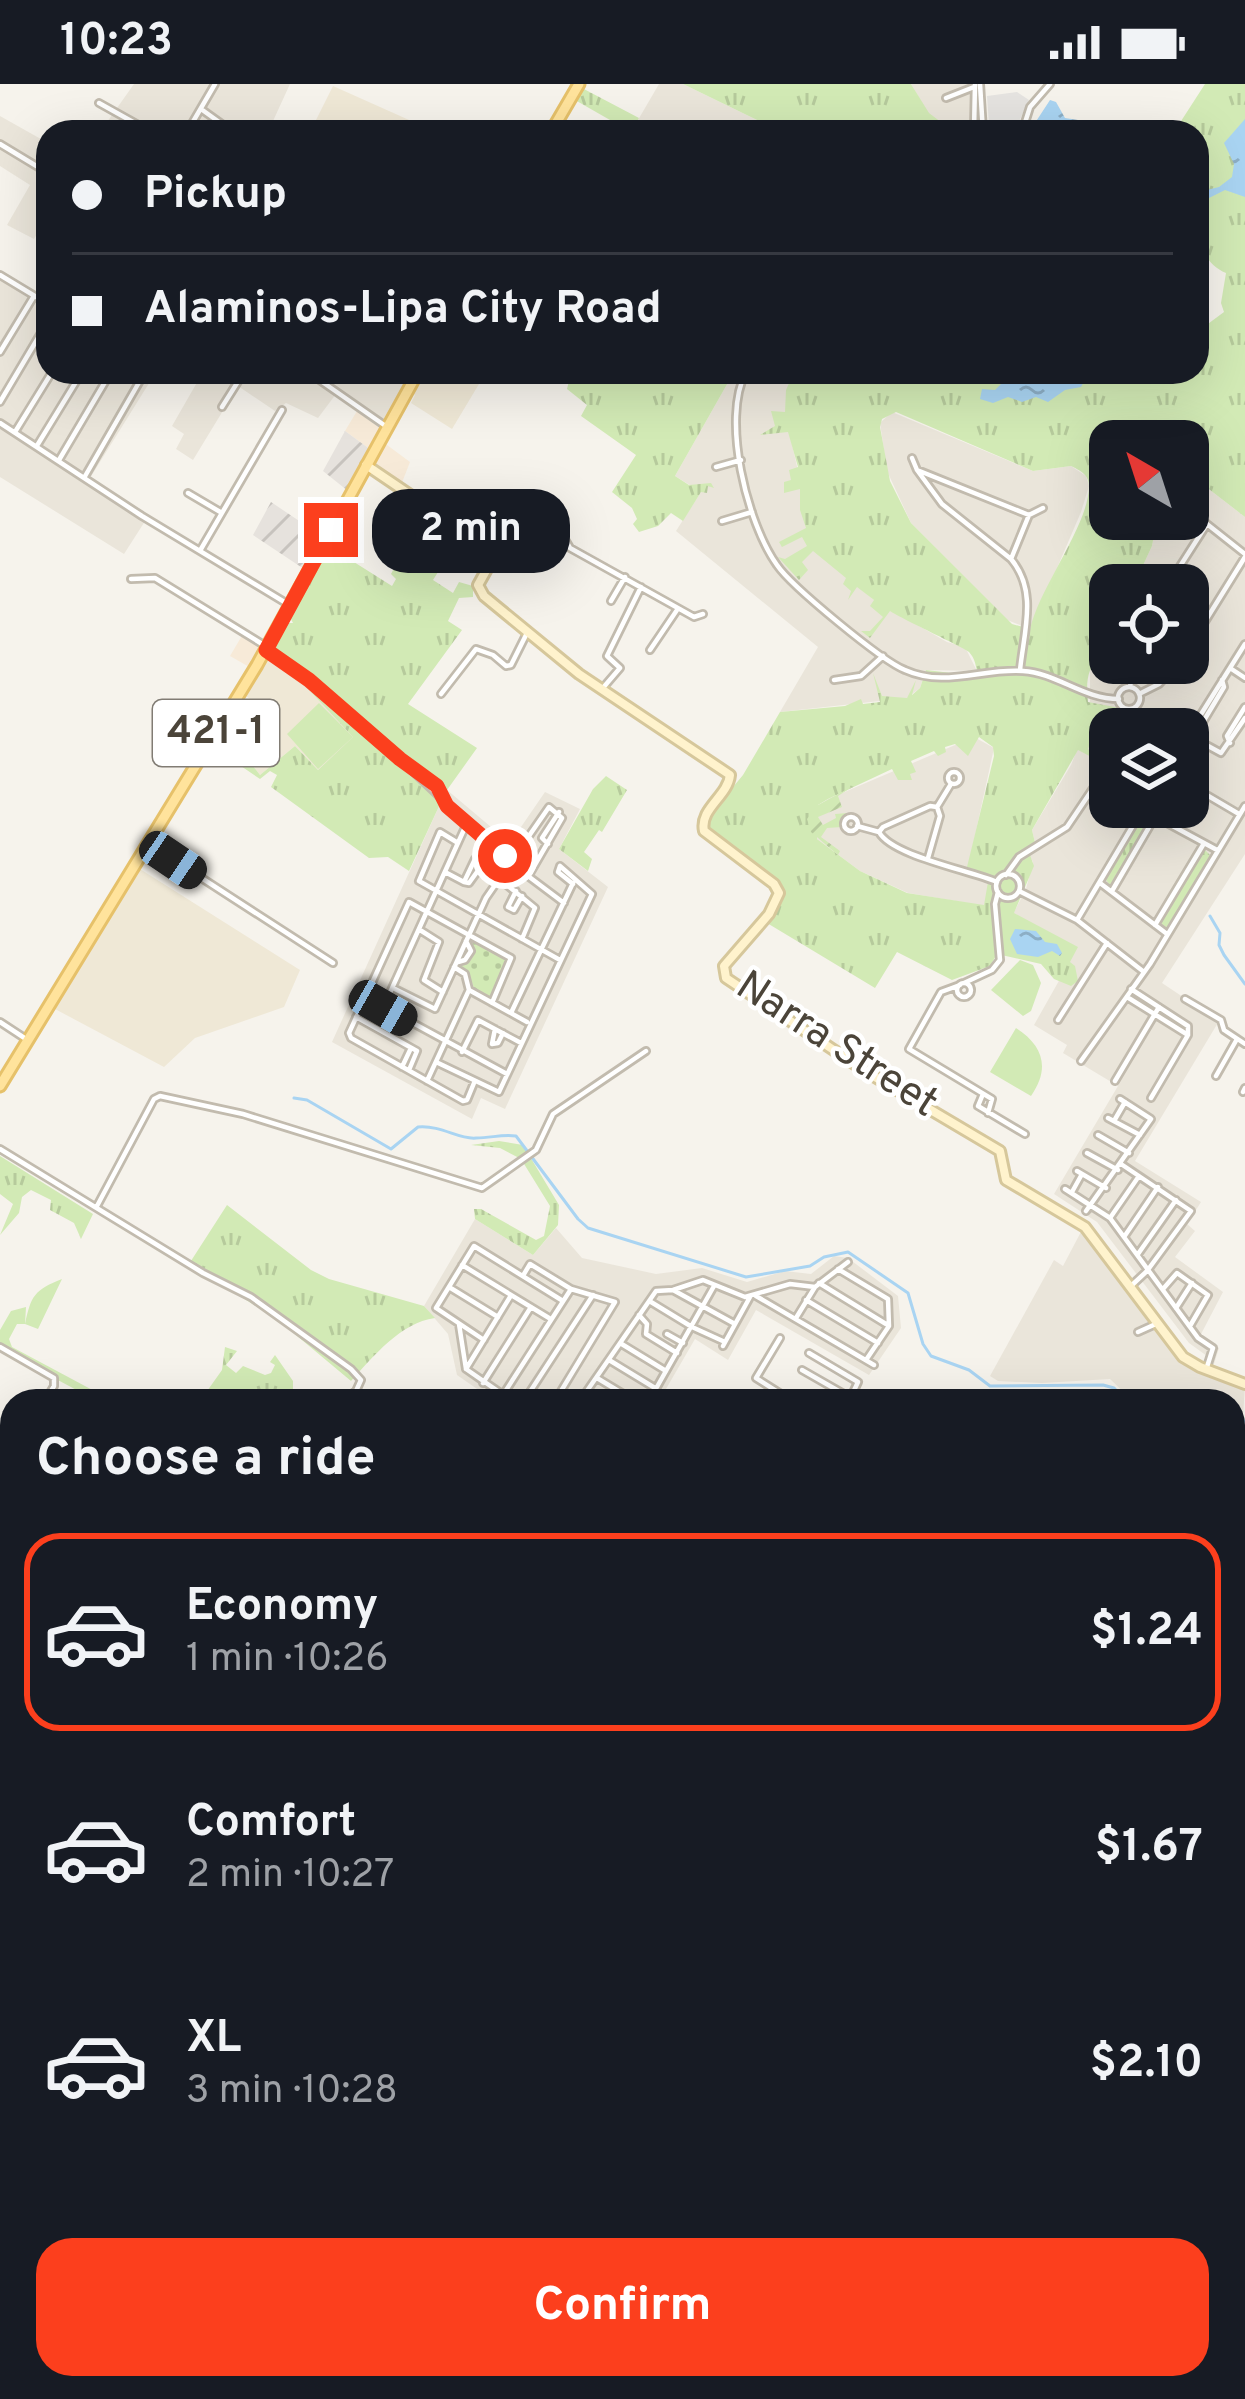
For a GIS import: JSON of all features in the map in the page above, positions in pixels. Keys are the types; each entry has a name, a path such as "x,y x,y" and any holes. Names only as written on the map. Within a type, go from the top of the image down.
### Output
{"main road":[{"path":"557,120 579,84"},
{"name":"421-1","path":"0,1086 267,648 411,384"}],"street":[{"path":"946,98 978,84"},
{"path":"973,120 978,84"},
{"path":"978,84 982,120"},
{"path":"1026,120 1030,106 1050,84"},
{"path":"195,120 213,85"},
{"path":"100,103 130,120"},
{"path":"201,109 216,120"},
{"path":"0,144 36,166"},
{"path":"0,352 34,296 1,277"},
{"path":"0,402 36,341"},
{"path":"15,432 45,384"},
{"path":"37,446 75,384"},
{"path":"59,460 104,384"},
{"path":"84,478 138,384"},
{"path":"221,407 236,384"},
{"path":"325,384 387,427"},
{"path":"742,384 735,404 741,460 765,546 782,572 884,656 902,669 942,679 1020,670 1089,696 1118,699 1128,708 1137,705 1139,694"},
{"path":"201,549 282,410"},
{"path":"0,423 290,606"},
{"path":"912,458 942,504 1011,559 1024,576 1029,594 1020,670"},
{"path":"716,467 741,460"},
{"path":"367,465 490,549 526,495 548,511 570,548 694,617 703,614"},
{"path":"916,470 1029,515"},
{"path":"188,493 222,513"},
{"path":"1011,559 1029,515 1042,508"},
{"path":"722,521 752,512"},
{"path":"428,548 445,520"},
{"path":"1209,526 1245,556 1209,615"},
{"name":"Narra Street","path":"490,549 492,560 478,590 565,664 730,775 730,783 703,818 704,831 774,884 779,893 769,914 726,963 726,978 865,1071 1000,1151 1006,1180 1085,1227 1183,1357 1245,1384"},
{"path":"611,601 625,577"},
{"path":"131,580 154,578 267,648 400,759 508,861 564,903"},
{"path":"602,688 620,668 607,656 641,587"},
{"path":"650,650 678,608"},
{"path":"441,694 476,649 512,665 528,631"},
{"path":"1205,708 1245,644"},
{"path":"834,680 864,674 884,656"},
{"path":"1230,668 1244,676"},
{"path":"1139,694 1157,684"},
{"path":"1118,699 1120,691 1130,687"},
{"path":"1130,687 1139,694"},
{"path":"1230,743 1227,736 1245,707"},
{"path":"1209,747 1219,753 1245,718"},
{"path":"928,858 940,816 937,807 951,784"},
{"path":"997,882 1019,857 1067,827 1089,794"},
{"path":"1209,796 1239,814"},
{"path":"879,832 929,806 937,807"},
{"path":"1082,1061 1144,972 1245,806"},
{"path":"393,988 432,1010 508,861 517,855 547,807 559,812 542,838 548,844 529,874"},
{"path":"383,1008 467,823"},
{"path":"857,826 879,832 884,841 997,882"},
{"path":"1077,920 1132,828"},
{"path":"1112,891 1149,828"},
{"path":"1174,828 1217,850"},
{"path":"458,844 440,832 418,879 560,960"},
{"path":"149,844 333,963"},
{"path":"1155,925 1203,845"},
{"path":"445,872 469,884 482,865 519,894 536,910 522,939"},
{"path":"1006,874 1018,879 1018,891"},
{"path":"436,1062 498,1092 592,894 575,881 511,1013"},
{"path":"988,1113 994,1102 909,1049 941,992 998,964 997,882"},
{"path":"1100,883 1168,934"},
{"path":"998,892 1010,897 1018,891"},
{"path":"1018,891 1077,920 1144,972"},
{"path":"474,1083 464,1101 350,1037 411,902 512,959 492,1003"},
{"path":"420,930 439,941 424,980 443,992"},
{"path":"1058,1020 1107,943"},
{"path":"427,1082 469,990 456,964"},
{"path":"1130,988 1188,1035 1151,1098"},
{"path":"469,990 530,1023"},
{"path":"1125,996 1156,1010"},
{"path":"365,997 507,1074"},
{"path":"1185,1000 1221,1020 1224,1030 1245,1044"},
{"path":"1115,1081 1156,1010"},
{"path":"356,1017 417,1053 405,1069"},
{"path":"462,1053 477,1021 521,1043"},
{"path":"0,1022 28,1041"},
{"path":"495,1029 492,1044 503,1034"},
{"path":"1216,1076 1237,1040"},
{"path":"97,1206 154,1100 167,1094 482,1188 536,1150 554,1114 646,1051"},
{"path":"983,1094 977,1105 1025,1134"},
{"path":"1086,1211 1106,1188 1140,1136 1151,1117 1122,1101 1111,1119 1140,1136"},
{"path":"1098,1136 1129,1153"},
{"path":"0,1149 250,1297 351,1369 361,1380 356,1389"},
{"path":"1087,1153 1158,1187 1191,1214 1130,1286"},
{"path":"1106,1188 1080,1172 1068,1190 1110,1218 1190,1326 1214,1349 1206,1370"},
{"path":"1110,1218 1139,1176"},
{"path":"1124,1237 1158,1187"},
{"path":"1138,1254 1177,1199"},
{"path":"484,1340 436,1308 474,1246 563,1301"},
{"path":"795,1318 817,1285 848,1262"},
{"path":"523,1276 530,1264 571,1289 613,1300 614,1308 563,1389"},
{"path":"462,1265 551,1319"},
{"path":"838,1269 888,1299 889,1326 866,1360"},
{"path":"1162,1290 1176,1273 1208,1298 1190,1326"},
{"path":"589,1389 656,1291 703,1280 753,1296 874,1365"},
{"path":"1176,1308 1192,1283"},
{"path":"609,1360 656,1389 715,1284"},
{"path":"651,1302 724,1344 753,1296 790,1285 817,1285 889,1326"},
{"path":"449,1287 498,1317"},
{"path":"506,1389 571,1289"},
{"path":"673,1290 735,1324"},
{"path":"466,1369 511,1295"},
{"path":"532,1389 593,1295"},
{"path":"806,1300 878,1343"},
{"path":"483,1383 531,1307"},
{"path":"639,1315 647,1324 646,1334 677,1353"},
{"path":"459,1324 466,1369 492,1389"},
{"path":"667,1334 683,1343"},
{"path":"773,1389 756,1378 780,1338"},
{"path":"620,1343 666,1371"},
{"path":"0,1347 54,1378 52,1389"},
{"path":"809,1353 858,1382 855,1389"},
{"path":"802,1370 833,1389"},
{"path":"597,1378 615,1389"}],"shaded area":[{"path":"134,84 290,84 273,120 108,120"},
{"path":"659,84 683,84 757,120 638,120"},
{"path":"911,84 970,84 971,120 936,120"},
{"path":"333,86 409,120 316,120"},
{"path":"1017,92 1029,100 1020,120 989,120 987,96"},
{"path":"0,116 36,136 34,239 7,225 30,185 0,166"},
{"path":"0,274 36,296 36,384 149,384 90,478 149,515 124,554 0,477"},
{"path":"196,384 406,384 384,422 339,390 318,418 286,403 275,411 238,386 193,460 176,449 184,434 172,426"},
{"path":"414,384 479,384 452,429 411,403 415,395 410,392"},
{"path":"727,384 789,384 789,431 820,554 874,600 947,642 965,647 977,671 926,670 920,688 907,698 780,712 818,647 676,531 701,492 675,476"},
{"path":"357,411 381,429 371,450 345,431"},
{"path":"892,412 1033,471 1071,466 1086,476 1089,486 1081,512 1031,629 1007,620 911,523 887,471 880,423"},
{"path":"345,431 371,450 348,491 323,471"},
{"path":"383,442 410,462 401,485 372,464"},
{"path":"1209,489 1245,517 1245,854 1162,983 1219,1021 1135,1161 1201,1202 1187,1224 1195,1231 1175,1257 1223,1292 1200,1336 1219,1348 1213,1367 1204,1364 1207,1356 1189,1343 1097,1222 1054,1194 1118,1086 1063,1053 1067,1045 1034,1025 1069,963 1013,914 1026,889 1033,862 1029,855 1037,851 1032,830 1071,765 1089,720 1089,828 1209,828 1209,708 1090,708 1090,684 1209,684 1209,564 1144,564 1153,540 1209,540"},
{"path":"271,502 323,537 304,569 253,535"},
{"path":"243,634 263,647 251,668 230,656"},
{"path":"275,645 510,843 545,792 580,809 559,849 608,887 505,1109 481,1098 472,1119 332,1042 441,802 268,656"},
{"path":"268,656 354,737 318,770 295,746 260,775 243,753 234,758 222,749 244,713 250,699 246,696"},
{"path":"974,737 994,748 968,868 990,876 985,906 908,893 860,871 817,839 811,812 828,799"},
{"path":"140,869 300,970 284,1007 195,1038 164,1067 55,1009"},
{"path":"475,1219 533,1255 556,1228 582,1258 656,1274 702,1268 747,1282 785,1271 811,1274 834,1256 848,1258 898,1296 901,1328 869,1375 756,1310 728,1360 695,1339 666,1389 477,1389 457,1375 448,1334 424,1306"},
{"path":"1083,1228 1180,1358 1245,1389 1120,1389 1110,1379 1042,1383 998,1381 990,1376 1054,1260 1063,1266"}],"green space":[{"path":"683,84 911,84 938,120 757,120"},
{"path":"1205,84 1245,84 1245,517 1209,489 1209,420 1089,420 1089,486 1089,540 1153,540 1144,564 1089,564 1088,702 1120,708 1089,708 1089,756 1078,750 1032,830 1037,851 1030,855 1034,866 1014,913 1078,947 1070,962 1078,981 1071,986 1054,979 1041,964 997,954 990,966 952,980 897,952 875,988 767,923 784,889 711,834 708,817 743,775 780,712 845,706 861,699 863,704 880,702 873,673 882,696 907,698 916,680 912,695 920,688 926,670 977,671 969,652 890,611 870,638 861,631 870,631 883,617 870,606 874,600 857,587 848,600 851,591 843,584 846,578 813,551 802,562 808,570 799,580 778,557 785,559 807,546 802,537 782,547 779,542 806,528 800,489 784,493 784,482 791,480 789,470 798,467 788,432 760,435 775,426 771,411 785,412 789,384 1209,384 1209,323 1224,312 1226,273 1209,260 1209,120 1182,120","holes":["896,412 1033,471 1071,466 1087,478 1087,502 1030,629 1012,624 911,523 890,481 882,419","979,737 993,747 967,867 989,876 984,905 907,893 860,871 817,839 818,805 828,799 892,769 898,780 912,780 910,774 916,772 911,761 934,751 938,756 955,744 968,756"]},
{"path":"582,88 639,118 610,120 575,100"},
{"path":"568,384 727,384 675,476 689,485 711,483 714,488 708,486 707,493 701,492 683,521 671,513 658,526 639,532 632,508 612,492 636,455 581,416 587,405 567,389"},
{"path":"327,545 392,586 396,579 391,574 400,557 409,563 415,554 440,569 433,580 453,593 459,582 473,586 473,597 459,598 448,621 462,630 408,704 477,748 447,790 299,668 273,652 286,623 293,623 290,617"},
{"path":"269,656 441,802 409,871 388,857 369,858 271,787 277,775 270,771 260,779 235,762 242,752 260,775 295,746 318,770 353,737"},
{"path":"319,703 353,737 318,769 287,734"},
{"path":"606,776 627,790 584,852 592,859 588,871 559,849 593,789"},
{"path":"855,785 838,796 842,807 818,817 823,825 836,818 835,814 848,813 842,827 827,828 821,837 840,851 838,855 811,832 807,819 818,805"},
{"path":"1136,828 1145,828 1110,885 1106,880"},
{"path":"1205,850 1210,855 1169,926 1163,928 1161,921"},
{"path":"472,938 510,960 491,998 474,988 468,972 459,967 473,951"},
{"path":"1020,960 1033,965 1041,983 1031,1011 1023,1016 991,990"},
{"path":"1016,1028 1033,1042 1041,1059 1041,1077 1031,1096 990,1072"},
{"path":"499,1141 523,1145 559,1205 558,1225 533,1255 475,1219 474,1209 481,1209 536,1240 544,1236 550,1206 521,1159 500,1148 471,1145"},
{"path":"0,1156 93,1214 81,1239 74,1223 50,1210 51,1200 31,1190 0,1235 13,1204 0,1194"},
{"path":"227,1205 311,1270 424,1306 435,1318 399,1334 351,1381 278,1320 189,1264"},
{"path":"62,1279 38,1329 25,1324 35,1295"},
{"path":"26,1307 25,1324 17,1324 9,1339 12,1347 91,1389 75,1389 0,1349 0,1330 11,1311"},
{"path":"225,1347 237,1351 226,1365 236,1373 243,1366 271,1373 275,1355 293,1381 293,1389 209,1389 222,1370"}],"water":[{"path":"1050,100 1065,118 1078,120 1037,120"},
{"path":"1245,119 1245,197 1225,190 1209,198 1209,190 1232,177 1234,164 1224,143"},
{"path":"1001,384 1083,384 1048,402 1036,397 1022,402 1008,397 993,403 980,399 982,389 995,390"},
{"path":"1015,929 1036,931 1045,942 1057,944 1062,953 1017,954 1010,939"}],"waterway":[{"path":"1210,916 1220,933 1224,955 1245,984"},
{"path":"294,1098 307,1100 391,1149 418,1127 470,1138 516,1136 588,1228 746,1277 810,1266 824,1257 848,1252 908,1293 931,1356 969,1370 990,1386 1103,1385 1115,1389"}],"route":[{"path":"331,530 266,650 418,769 440,789 447,806 505,856"}]}
